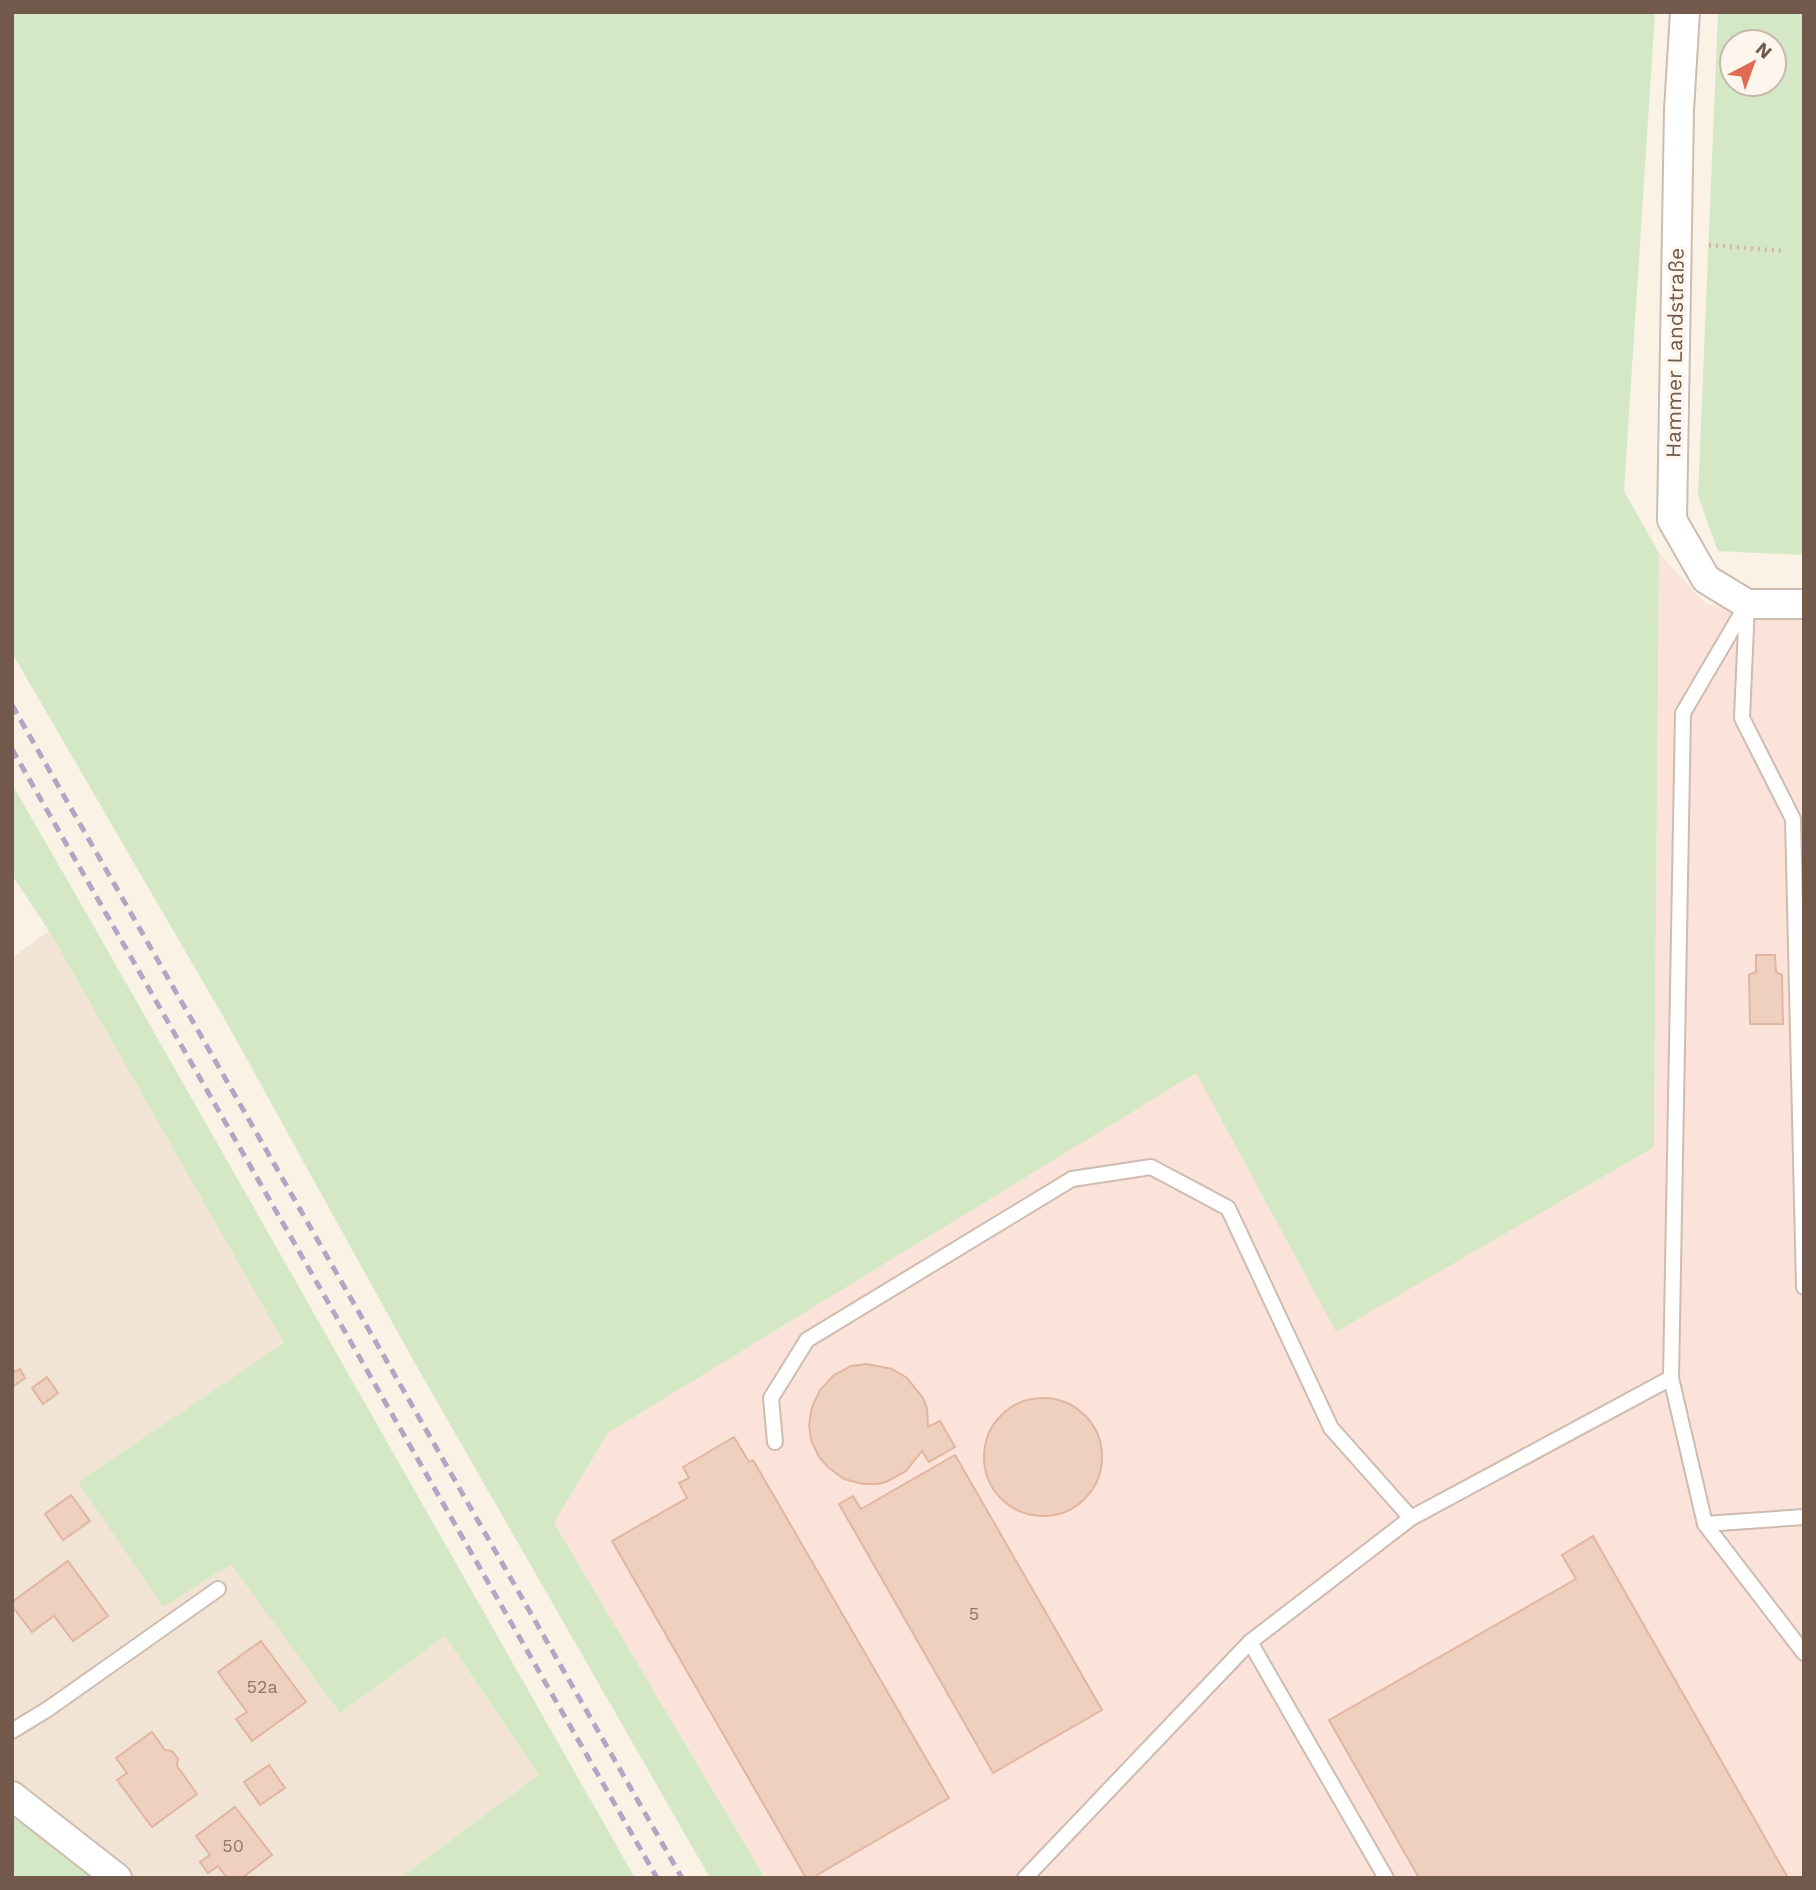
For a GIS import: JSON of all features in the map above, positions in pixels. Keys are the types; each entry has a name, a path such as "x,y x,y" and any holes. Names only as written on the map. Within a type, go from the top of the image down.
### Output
{"street":[{"name":"Hammer Landstraße","path":"1685,12 1679,110 1672,520 1706,579 1747,604"},
{"path":"1747,604 1804,604"},
{"path":"12,1796 117,1878"}],"lane":[{"path":"1747,604 1742,718 1793,819 1804,1287"},
{"path":"1747,604 1683,713 1671,1378 1705,1524 1804,1653"},
{"path":"775,1442 771,1398 807,1340 1072,1179 1152,1167 1228,1208 1331,1428 1411,1518"},
{"path":"1025,1878 1250,1642 1411,1518 1671,1378"},
{"path":"1705,1524 1804,1517"},
{"path":"12,1731 48,1709 218,1589"},
{"path":"1250,1642 1386,1878"}],"path":[{"path":"1676,242 1783,251"}],"shaded area":[{"path":"1659,553 1706,604 1804,610 1804,1878 765,1878 554,1523 608,1433 1196,1073 1336,1332 1654,1147"},
{"path":"49,931 284,1343 78,1483 231,1563 340,1713 445,1636 539,1775 400,1878 120,1878 12,1789 12,958"}],"green space":[{"path":"12,12 1655,12 1624,491 1659,553 1654,1147 1336,1332 1196,1073 608,1433 554,1523 765,1878 710,1878 412,1358 224,1018 12,653"},
{"path":"1718,12 1804,12 1804,555 1718,551 1698,496"},
{"path":"12,784 635,1878 400,1878 539,1775 445,1636 340,1713 231,1564 163,1607 78,1482 284,1343 49,931 12,875"},
{"path":"12,1810 100,1878 12,1878"}],"building":[{"path":"1756,955 1775,955 1776,972 1782,975 1783,1024 1750,1024 1749,975 1756,972"},
{"path":"867,1364 892,1369 907,1378 923,1398 927,1408 928,1427 940,1421 955,1447 929,1462 922,1451 906,1471 877,1484 844,1479 828,1467 819,1457 811,1440 809,1425 812,1407 820,1390 834,1375 851,1366"},
{"path":"12,1368 15,1372 20,1369 25,1378 12,1387"},
{"path":"47,1377 58,1393 43,1404 32,1388"},
{"path":"1043,1398 1066,1402 1085,1415 1098,1434 1102,1457 1098,1480 1085,1499 1066,1512 1043,1516 1020,1512 1001,1499 988,1480 984,1457 988,1434 1001,1415 1020,1402"},
{"path":"734,1437 749,1462 753,1460 949,1798 812,1878 806,1878 612,1541 687,1498 679,1483 689,1478 683,1467"},
{"path":"955,1455 1102,1710 993,1773 839,1504 853,1496 861,1509"},
{"path":"71,1495 90,1521 63,1540 45,1514"},
{"path":"1593,1536 1788,1878 1419,1878 1329,1720 1576,1579 1562,1555"},
{"path":"68,1561 108,1616 73,1641 54,1616 32,1632 12,1606 12,1602"},
{"path":"261,1641 306,1702 252,1741 236,1719 247,1712 218,1672"},
{"path":"152,1732 165,1750 172,1751 178,1759 177,1766 197,1794 152,1827 117,1780 127,1773 116,1758"},
{"path":"269,1765 285,1788 260,1805 244,1782"},
{"path":"235,1807 272,1855 242,1878 227,1878 218,1866 208,1873 200,1862 210,1855 196,1836"}],"railway":[{"path":"12,705 682,1878"},
{"path":"12,749 657,1878"}]}
